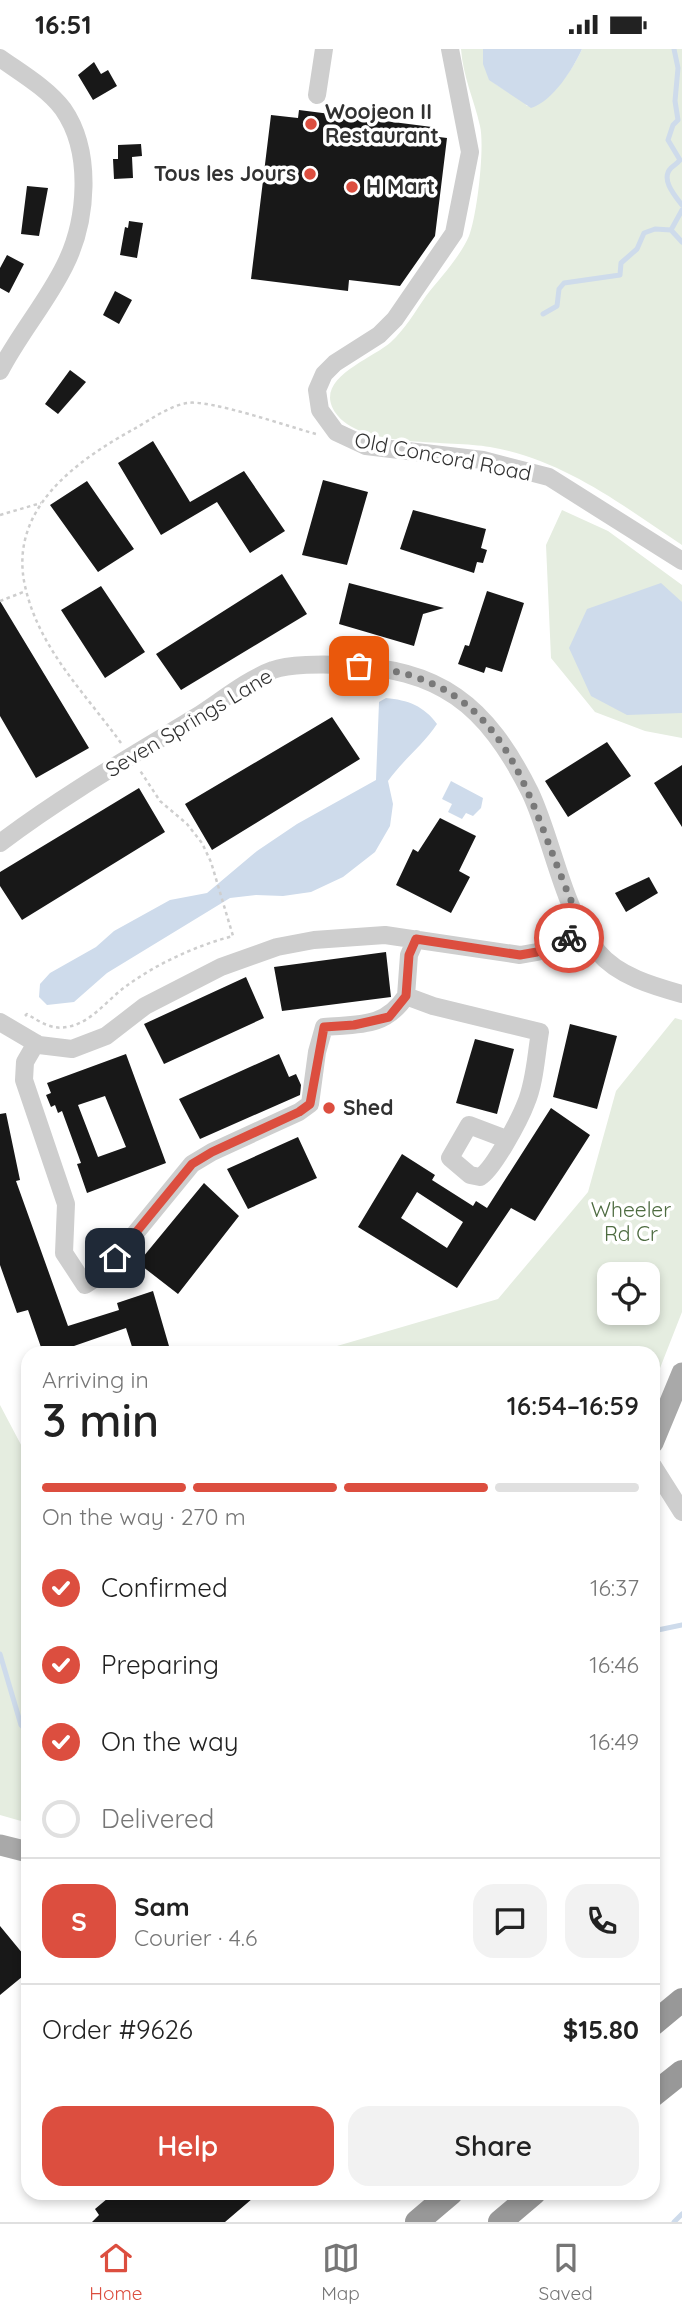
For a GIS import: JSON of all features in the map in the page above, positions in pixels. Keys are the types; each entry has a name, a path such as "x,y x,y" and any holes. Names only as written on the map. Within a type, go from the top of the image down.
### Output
{"highway":[{"path":"660,2018 682,2000"},
{"path":"660,2089 682,2072"},
{"path":"417,2222 443,2200"},
{"path":"500,2222 526,2200"}],"main road":[{"path":"660,1426 682,1373"},
{"path":"0,1845 21,1850"}],"street":[{"path":"317,95 324,49"},
{"name":"Old Concord Road","path":"450,49 470,152 454,233 395,319 379,335 331,366 317,390 318,404 323,416 336,432 366,446 483,460 549,477 682,561"},
{"path":"0,58 39,87 64,111 80,160 83,200 75,241 66,264 0,371"},
{"name":"Seven Springs Lane","path":"0,843 131,757 274,669 359,666 388,668 417,675 463,699 496,737 530,793 570,901 598,953 634,979 682,994"},
{"path":"6,1027 36,1043 72,1049 92,1044 145,1006 191,980 277,947 350,936 385,935 520,955 537,952 585,931"},
{"path":"36,1043 25,1062 24,1080 66,1204 64,1253 85,1285 102,1274 192,1164 299,1112 310,1104 324,1027 354,1025 389,1017 406,996 409,955 416,939"},
{"path":"406,996 433,1006 540,1033 527,1102 506,1139"},
{"path":"660,1477 682,1512"}],"path":[{"path":"6,1027 27,1014 45,1026 65,1028 84,1022 126,986 189,951 233,936 211,862 202,843 187,824 160,801 131,757 51,651 34,616 23,573 25,549 32,522 41,503 85,457 186,403 209,405 323,436 336,432"},
{"path":"0,515 41,503"},
{"path":"0,601 26,591"}],"green space":[{"path":"461,49 483,49 488,75 493,82 513,93 527,106 553,91 582,49 682,49 682,545 591,486 543,462 490,447 409,441 368,433 351,426 338,416 331,403 331,392 336,382 396,337 455,259 469,236 475,213 482,149 478,116"},
{"path":"562,510 608,531 682,585 682,738 645,731 595,712 551,658 546,545"},
{"name":"Wheeler Rd Cr","path":"675,1018 682,1020 682,1312 660,1368 660,1346 337,1346 498,1299 588,1192 616,1091"},
{"path":"0,1405 21,1445 21,1821 0,1815"}],"water":[{"path":"483,49 582,49 568,75 554,92 531,108 489,80 483,64"},
{"path":"661,583 682,602 682,713 627,715 591,696 569,648 587,609"},
{"path":"386,698 415,705 437,724 388,781 393,804 390,826 375,852 343,877 311,892 230,898 107,973 74,1002 47,1005 39,997 40,984 50,973 96,947 114,931 170,900 207,893 257,851 297,824 376,780 379,702"},
{"path":"451,781 483,798 481,808 473,816 466,813 462,819 448,812 452,804 442,799"}],"building":[{"path":"94,62 101,74 108,70 117,86 93,100 78,75"},
{"name":"H Mart","path":"299,110 432,127 431,136 447,138 435,236 400,286 349,280 348,291 251,279 271,115 298,118"},
{"path":"141,144 142,156 132,157 133,178 114,179 113,159 118,159 118,145"},
{"path":"27,186 48,188 39,236 21,234"},
{"path":"129,221 143,223 137,258 120,255 125,227 128,228"},
{"path":"7,255 24,264 9,293 0,288 0,268"},
{"path":"115,291 132,300 119,324 103,315"},
{"path":"70,370 86,382 58,414 45,404"},
{"path":"153,441 190,502 244,471 285,531 250,553 217,502 161,535 118,463"},
{"path":"323,480 368,492 347,565 302,555"},
{"path":"87,481 134,549 98,572 50,505"},
{"path":"413,510 486,529 481,548 487,550 483,563 477,562 474,573 400,549"},
{"path":"282,574 307,614 181,690 156,654"},
{"path":"349,583 444,608 423,614 414,646 339,624"},
{"path":"101,586 145,652 105,678 61,610"},
{"path":"487,591 524,603 502,672 486,667 484,673 458,664 465,645 469,646"},
{"path":"0,601 89,748 36,778 0,716"},
{"path":"332,717 360,759 212,850 185,804"},
{"path":"607,742 631,776 568,817 545,781"},
{"path":"682,765 682,827 654,783"},
{"path":"139,788 165,832 22,920 0,886 0,872"},
{"path":"440,818 476,836 459,871 470,877 451,913 396,885 413,849 418,852"},
{"path":"649,877 658,893 626,912 615,893"},
{"path":"386,952 391,997 282,1011 274,967"},
{"path":"246,977 264,1018 164,1064 144,1024"},
{"path":"570,1024 617,1036 597,1109 553,1097"},
{"path":"475,1039 514,1049 497,1114 456,1103"},
{"path":"126,1054 166,1163 87,1193 77,1164 81,1163 62,1111 58,1113 55,1105 51,1107 46,1095 51,1093 47,1083","holes":["105,1096 126,1147 98,1157 78,1105"]},
{"path":"279,1054 289,1077 296,1074 301,1085 300,1095 200,1139 179,1099"},
{"path":"551,1108 590,1135 535,1221 511,1208 457,1288 358,1227 402,1154 435,1175 432,1180 473,1206 476,1201 487,1208","holes":["417,1192 463,1222 447,1248 401,1218"]},
{"path":"6,1113 20,1180 16,1181 68,1326 119,1310 117,1303 153,1291 169,1346 132,1346 126,1328 74,1346 41,1346 28,1310 17,1313 0,1265 0,1114"},
{"path":"298,1137 317,1178 248,1209 227,1169"},
{"path":"204,1183 239,1216 178,1294 138,1263"},
{"path":"0,1926 21,1952 21,1978 0,1995"},
{"path":"106,2200 251,2200 225,2222 92,2222 99,2215 95,2209"}],"waterway":[{"path":"674,49 678,68 675,101 678,120 673,125 668,140 680,160 671,168 667,177 682,205"},
{"path":"682,210 671,230 682,242"},
{"path":"543,314 557,306 559,289 564,283 620,275 621,263 637,249 644,233 655,229 671,230"},
{"path":"660,1630 682,1625"},
{"path":"0,1654 21,1725"},
{"path":"674,2222 682,2214"}],"way so far":[{"path":"359,666 388,668 417,675 463,699 483,720 530,793 570,901 585,931 569,938"}],"place":[{"name":"Woojeon II Restaurant","path":"311,124"},
{"name":"Tous les Jours","path":"310,174"},
{"name":"H Mart","path":"352,187"},
{"name":"Shed","path":"329,1108"}],"route":[{"path":"115,1258 192,1164 299,1112 310,1104 317,1052 324,1027 354,1025 389,1017 406,996 405,975 416,939 520,955 537,952 569,938"}]}
